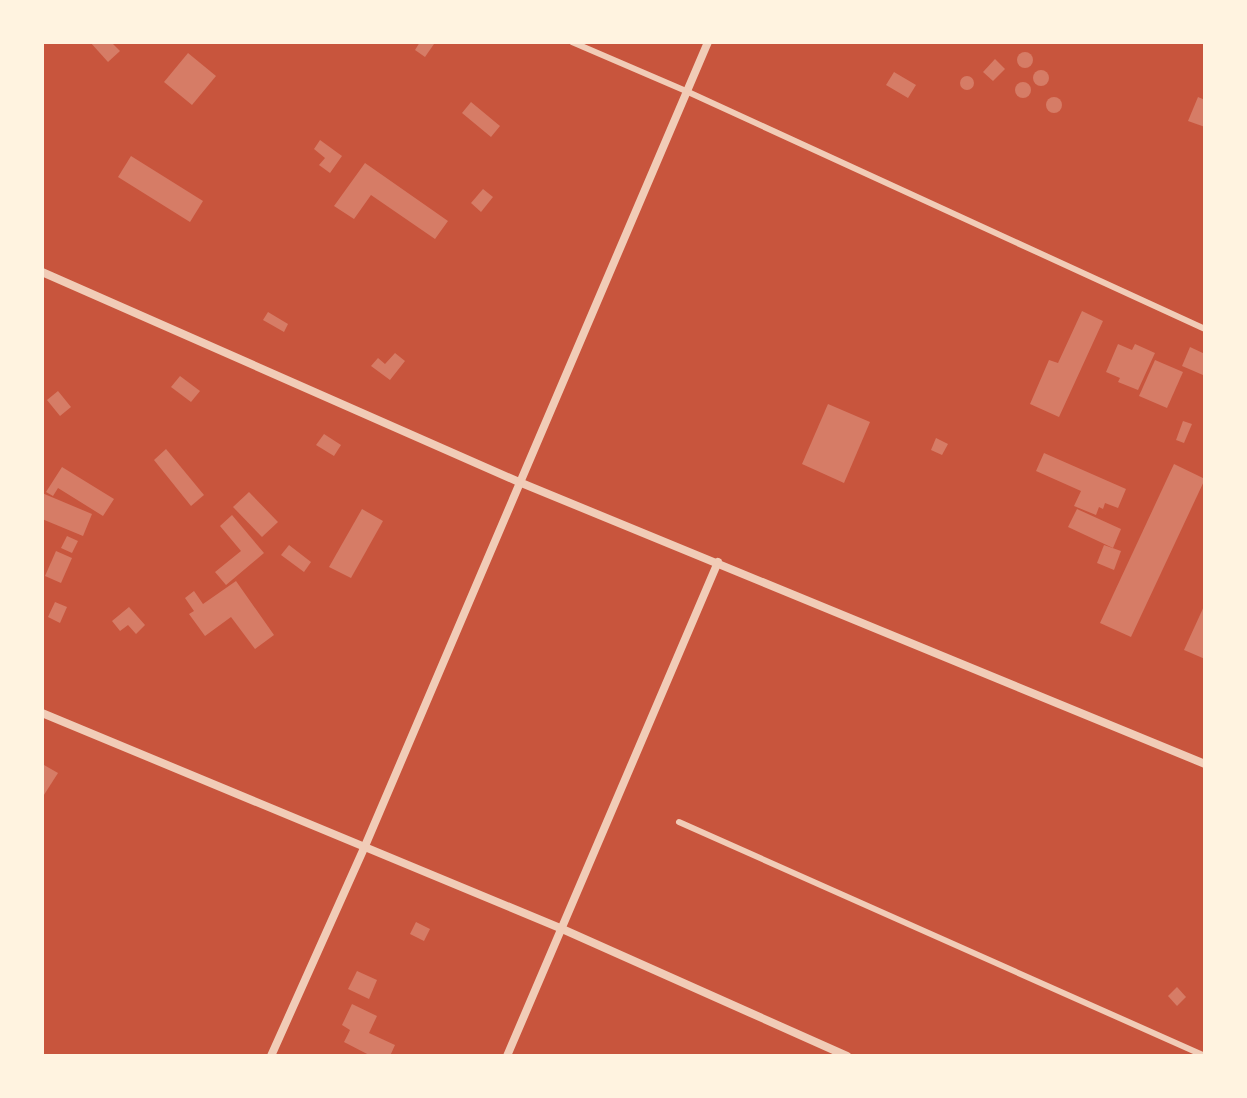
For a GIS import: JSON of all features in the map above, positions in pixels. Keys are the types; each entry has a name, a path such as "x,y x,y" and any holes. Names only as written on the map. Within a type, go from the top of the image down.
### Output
{"street":[{"path":"271,1056 365,846 708,42"},
{"path":"42,272 519,482 1205,764"},
{"path":"507,1056 718,562"},
{"path":"42,713 560,928 847,1056"}],"lane":[{"path":"572,42 686,91 1205,329"},
{"path":"679,822 1205,1056"}],"building":[{"path":"90,42 111,42 120,51 108,62"},
{"path":"420,42 434,44 425,57 415,50"},
{"path":"1025,52 1031,54 1031,66 1025,68 1019,66 1017,60 1019,54"},
{"path":"188,53 216,76 192,105 164,82"},
{"path":"995,59 1005,69 993,81 983,72"},
{"path":"1041,70 1047,72 1047,84 1041,86 1035,84 1033,78 1035,72"},
{"path":"894,72 916,85 908,98 886,85"},
{"path":"967,76 974,83 967,90 960,83"},
{"path":"1023,82 1029,84 1029,96 1023,98 1017,96 1015,90 1017,84"},
{"path":"1054,97 1060,99 1060,111 1054,113 1048,111 1046,105 1048,99"},
{"path":"1198,97 1205,100 1205,127 1188,121"},
{"path":"471,102 500,126 491,137 462,113"},
{"path":"320,140 342,156 330,173 319,165 325,158 314,149"},
{"path":"131,156 203,201 190,222 118,177"},
{"path":"365,163 448,221 435,239 371,195 354,219 334,206"},
{"path":"483,189 493,197 481,212 471,203"},
{"path":"1082,311 1103,321 1059,417 1030,404 1049,360 1058,363"},
{"path":"268,312 288,324 284,332 263,320"},
{"path":"1118,344 1132,350 1135,344 1155,353 1138,390 1118,382 1120,378 1106,372"},
{"path":"1190,347 1205,354 1203,375 1182,366"},
{"path":"395,353 405,361 390,380 371,366 378,358 385,364"},
{"path":"1155,360 1183,372 1167,408 1139,396"},
{"path":"180,376 200,391 191,402 171,387"},
{"path":"58,391 71,407 60,416 47,400"},
{"path":"828,404 870,422 844,483 802,464"},
{"path":"1183,421 1192,424 1184,443 1176,440"},
{"path":"324,434 341,445 334,456 316,445"},
{"path":"936,438 948,444 942,455 931,450"},
{"path":"166,449 204,495 191,506 154,460"},
{"path":"1044,453 1126,489 1118,508 1105,503 1096,515 1074,506 1081,491 1036,471"},
{"path":"1174,464 1205,479 1131,637 1100,623"},
{"path":"62,467 114,499 103,516 58,488 53,496 46,492"},
{"path":"249,492 278,522 262,537 233,507"},
{"path":"42,493 92,514 83,536 42,519"},
{"path":"362,509 383,521 351,578 329,567"},
{"path":"1077,509 1121,529 1113,548 1068,527"},
{"path":"232,515 264,553 226,585 215,572 241,551 220,526"},
{"path":"67,536 78,541 72,553 61,548"},
{"path":"289,545 311,562 304,572 281,555"},
{"path":"1104,545 1121,551 1114,570 1097,563"},
{"path":"56,551 72,558 61,583 45,576"},
{"path":"236,581 274,635 255,649 231,617 205,636 189,614 194,611 185,598 194,591 203,604"},
{"path":"55,602 67,607 60,623 48,617"},
{"path":"1205,604 1205,659 1184,650"},
{"path":"129,607 145,625 136,634 128,625 120,631 112,621"},
{"path":"44,765 58,773 42,798 42,768"},
{"path":"416,922 430,929 424,941 410,934"},
{"path":"357,971 377,980 369,999 348,989"},
{"path":"1177,987 1186,997 1177,1006 1168,996"},
{"path":"352,1004 377,1016 369,1033 395,1045 390,1056 371,1056 344,1042 350,1030 342,1025"}]}
